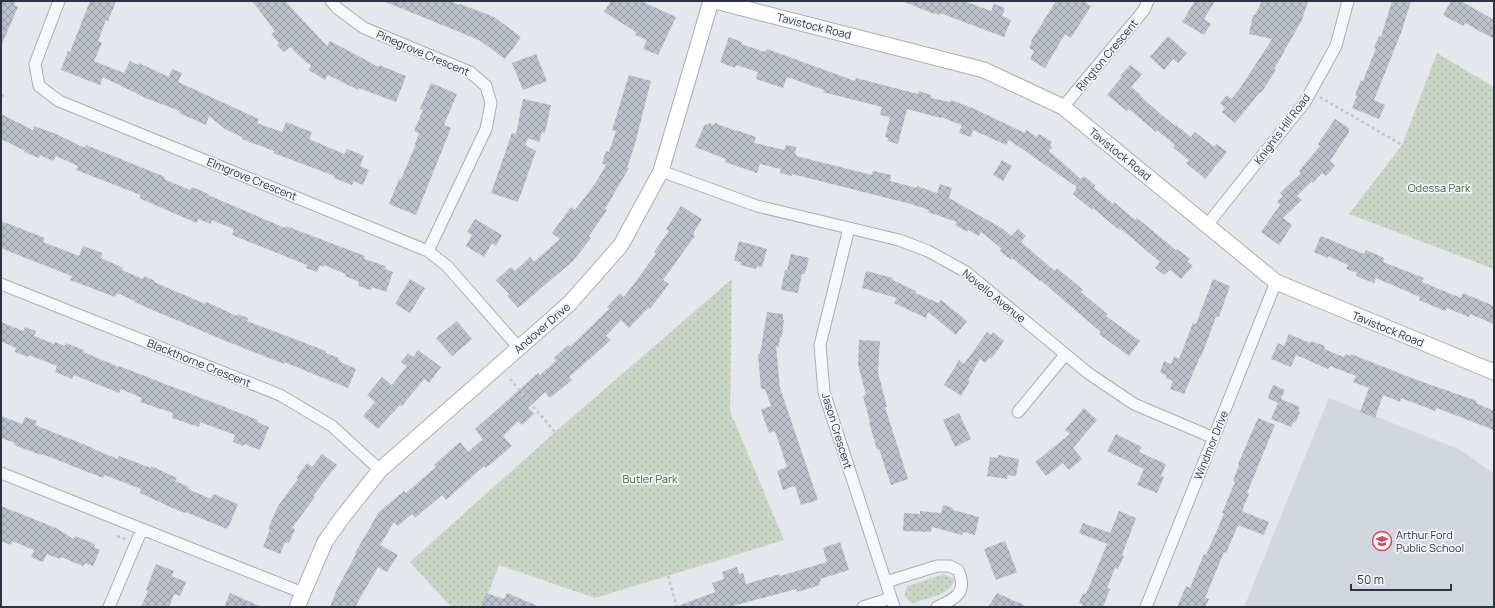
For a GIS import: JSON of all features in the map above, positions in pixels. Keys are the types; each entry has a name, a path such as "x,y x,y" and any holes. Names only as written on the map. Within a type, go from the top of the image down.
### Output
{"street":[{"name":"Elmgrove Crescent","path":"59,1 34,64 39,86 59,101 428,251 447,266 519,348"},
{"name":"Pinegrove Crescent","path":"331,1 337,8 364,28 470,72 486,86 491,103 486,129 428,251"},
{"name":"Andover Drive","path":"300,600 325,542 341,519 380,470 570,303 621,245 661,171 711,1"},
{"name":"Tavistock Road","path":"715,1 984,70 1063,107 1276,282 1494,372"},
{"name":"Rington Crescent","path":"1063,107 1144,10 1148,1"},
{"name":"Knights Hill Road","path":"1207,225 1305,102 1336,46 1348,1"},
{"name":"Novello Avenue","path":"661,171 757,206 899,240 928,251 966,272 1088,373 1134,404 1214,438"},
{"name":"Jason Crescent","path":"849,228 820,345 824,392 893,603"},
{"name":"Windmor Drive","path":"1146,607 1276,282"},
{"name":"Blackthorne Crescent","path":"1,284 280,395 332,426 380,470"},
{"path":"1018,412 1065,354"},
{"path":"1,473 142,530 300,600"},
{"path":"109,607 142,530"},
{"path":"886,582 937,566 950,566 958,570 963,580 960,593 950,601 937,607"},
{"path":"864,607 893,603"}],"path":[{"path":"1310,92 1402,145"},
{"path":"510,379 555,432"},
{"path":"668,576 677,607"}],"shaded area":[{"name":"Arthur Ford Public School","path":"1329,398 1461,450 1494,474 1494,607 1244,607"}],"green space":[{"name":"Odessa Park","path":"1437,53 1494,87 1494,269 1349,214 1402,145"},
{"name":"Butler Park","path":"732,279 730,411 784,540 595,598 499,565 483,607 451,607 410,562 555,432"},
{"path":"944,574 953,578 954,581 947,590 936,596 913,603 906,598 905,591 908,586"}],"building":[{"path":"1,1 16,1 14,5 18,7 1,46"},
{"path":"90,1 116,1 108,21 106,20 98,41 102,43 94,61 124,73 130,61 138,65 139,63 169,77 172,69 182,73 178,82 259,119 257,123 282,132 286,122 312,132 309,139 344,154 347,149 364,156 360,166 369,170 363,185 354,181 352,185 334,178 335,176 273,153 274,151 242,139 242,137 225,129 209,116 206,125 179,113 180,111 148,99 103,77 100,85 61,70 68,51 70,52"},
{"path":"252,1 285,1 327,46 330,41 379,67 379,65 406,76 396,102 359,88 358,90 328,75 325,80 309,70 311,65 290,47 284,52 277,45 279,43 271,34 275,31"},
{"path":"383,1 450,1 494,17 521,37 505,59 479,40"},
{"path":"611,1 641,1 676,17 658,55 643,49 647,40 635,35 636,32 604,12"},
{"path":"902,1 964,1 991,11 994,4 1005,8 1002,16 1011,20 1004,37 940,13 939,15 934,14"},
{"path":"1056,1 1083,1 1091,6 1071,38 1065,34 1045,68 1030,59 1034,51 1029,48 1032,42 1031,41"},
{"path":"1195,1 1215,1 1204,19 1211,24 1204,35 1182,22"},
{"path":"1262,1 1308,1 1302,20 1274,69 1276,70 1261,93 1260,92 1235,123 1222,112 1225,108 1220,103 1227,95 1231,99 1241,87 1272,39 1249,34 1253,15 1255,15"},
{"path":"1392,1 1411,1 1401,33 1374,100 1385,105 1379,119 1352,108 1361,80 1363,81 1376,48 1374,47 1379,36 1381,37"},
{"path":"1451,1 1461,1 1494,20 1494,39 1465,23 1463,26 1443,15"},
{"path":"1168,36 1187,53 1178,63 1173,59 1164,70 1150,57"},
{"path":"729,37 742,42 741,44 765,52 767,49 855,81 856,78 918,94 919,91 931,95 931,98 950,102 951,100 977,110 1025,133 1026,130 1037,137 1039,134 1052,142 1050,146 1052,147 1049,151 1081,179 1084,176 1095,185 1094,188 1113,204 1114,202 1135,220 1137,218 1176,250 1177,249 1190,259 1187,261 1193,266 1181,279 1170,270 1164,275 1155,268 1160,262 1120,228 1119,230 1093,208 1092,210 1073,194 1077,187 1009,140 1006,145 973,130 971,137 959,133 962,125 941,117 907,109 898,144 887,141 888,138 885,137 890,117 880,115 882,107 823,92 824,90 787,77 783,88 756,79 758,72 736,65 735,68 720,62"},
{"path":"536,54 547,81 523,90 512,63"},
{"path":"1130,65 1142,74 1131,87 1141,95 1140,96 1175,126 1176,125 1191,137 1195,132 1214,147 1217,144 1227,152 1205,179 1186,163 1189,160 1173,148 1175,145 1157,130 1156,132 1129,109 1127,111 1107,95 1122,77 1120,76"},
{"path":"629,75 651,81 635,144 627,168 629,168 605,209 607,210 589,236 591,238 573,261 518,308 507,296 509,294 496,280 511,267 515,271 530,257 534,262 560,239 552,233 571,207 575,210 595,184 606,165 602,163 606,151 609,152 616,131 612,130"},
{"path":"431,83 457,94 444,125 451,128 416,215 389,204 416,144 419,133 414,131 423,110 420,109"},
{"path":"523,99 551,105 545,133 542,132 539,142 528,138 525,145 536,151 518,202 491,193 512,133 516,134"},
{"path":"1,114 33,130 34,126 56,134 85,148 86,145 165,177 164,179 190,190 192,187 209,194 208,195 285,228 286,226 365,256 364,259 386,266 385,269 393,272 386,292 372,287 371,290 358,286 359,282 345,276 346,274 324,265 324,267 320,265 317,272 306,268 307,265 232,235 234,229 212,220 211,224 198,219 197,223 139,198 141,195 76,170 78,166 56,156 53,161 40,155 39,158 24,152 25,151 1,139"},
{"path":"1335,119 1349,128 1349,132 1330,161 1335,166 1326,176 1322,173 1313,183 1311,182 1297,196 1302,200 1283,218 1292,225 1279,245 1261,232 1280,205 1277,202 1283,196 1280,193 1301,173 1299,171 1320,146 1318,144"},
{"path":"709,123 714,125 715,123 756,137 754,143 784,150 786,145 796,147 796,156 872,175 873,171 891,175 890,181 917,188 917,186 937,193 940,184 952,188 949,198 1003,229 1012,236 1018,229 1026,236 1021,242 1055,271 1057,268 1083,290 1081,292 1107,314 1106,316 1140,341 1129,356 1099,334 1101,332 1040,280 1012,258 1011,260 1000,251 1001,248 981,232 979,236 968,230 967,232 955,225 957,222 928,212 929,210 911,204 792,174 792,176 780,173 781,169 760,164 757,173 725,162 726,159 695,147 705,124 708,125"},
{"path":"1002,160 1012,166 1003,181 993,175"},
{"path":"681,206 702,219 693,234 695,236 663,280 669,284 650,309 648,308 629,328 621,320 606,336 611,340 569,377 572,380 550,398 545,392 528,408 534,414 522,425 518,421 503,436 512,446 486,468 484,466 446,500 442,495 415,518 412,514 398,526 394,522 380,545 398,555 387,572 378,567 355,607 330,607 337,589 356,554 355,553 379,512 404,491 406,493 436,467 434,465 460,442 468,452 483,439 475,429 538,373 540,375 556,361 554,358 568,345 570,347 609,309 607,307 620,293 624,297 656,254 654,252 669,231 666,229"},
{"path":"475,219 502,235 496,246 492,243 484,257 466,246 472,235 467,232"},
{"path":"1,221 45,238 43,242 79,256 83,246 102,253 101,258 123,268 122,270 143,279 144,276 155,281 154,282 205,304 206,302 237,316 238,314 248,318 247,321 326,351 326,353 339,358 338,360 341,361 340,362 356,369 348,388 284,362 284,364 221,339 134,302 135,301 117,293 115,297 70,280 72,276 1,248"},
{"path":"1321,236 1364,254 1366,250 1384,258 1383,262 1424,278 1422,282 1461,298 1463,293 1494,306 1494,324 1470,314 1469,317 1447,308 1445,311 1419,300 1420,297 1376,278 1374,283 1356,276 1357,273 1346,269 1348,265 1328,256 1327,258 1314,252"},
{"path":"739,241 767,249 762,267 757,266 756,269 740,265 741,262 734,261"},
{"path":"791,254 809,258 805,274 802,274 798,293 781,290 785,270 787,270"},
{"path":"866,271 893,278 893,280 916,291 915,293 938,303 941,300 967,321 956,335 928,312 926,318 894,303 897,298 862,288"},
{"path":"410,279 425,288 410,313 395,304"},
{"path":"1213,279 1230,286 1219,317 1216,317 1201,357 1184,394 1170,389 1173,381 1166,378 1167,376 1160,372 1164,361 1171,364 1174,356 1179,359 1193,323 1196,324"},
{"path":"767,312 783,314 784,320 782,337 780,337 779,347 776,346 780,388 818,500 801,505 795,486 783,490 777,471 787,467 775,431 769,433 761,410 771,406 765,389 761,389 758,354 760,354"},
{"path":"457,321 472,339 452,356 436,338"},
{"path":"1,322 23,331 25,327 36,331 34,336 54,344 55,342 65,346 66,343 119,367 258,420 257,422 269,427 260,450 244,444 243,446 233,442 235,435 200,422 199,427 172,418 173,413 140,402 142,398 121,389 119,393 74,375 72,379 55,372 57,366 29,355 28,357 15,352 16,348 1,341"},
{"path":"987,332 991,335 993,332 1004,341 992,358 990,357 985,363 980,359 961,396 944,385 959,360 964,364"},
{"path":"1289,334 1310,343 1311,341 1325,346 1324,349 1344,357 1345,354 1350,356 1351,354 1414,379 1477,401 1476,403 1494,411 1494,430 1437,408 1435,411 1401,398 1400,402 1383,395 1375,418 1360,412 1369,388 1353,382 1356,376 1330,366 1328,369 1296,355 1291,367 1271,359 1278,343 1284,346"},
{"path":"859,340 880,341 878,372 887,407 885,407 908,479 891,485 879,449 877,450 863,396 866,395 858,364"},
{"path":"418,350 441,367 429,383 424,379 402,406 400,405 378,429 363,416 375,402 367,395 382,377 392,385 407,366 401,362 408,353 413,357"},
{"path":"1273,385 1285,390 1281,399 1300,407 1298,411 1300,412 1296,422 1294,421 1291,427 1271,419 1278,403 1268,398"},
{"path":"1084,408 1097,420 1073,448 1082,459 1069,470 1063,463 1046,476 1035,462 1070,434 1065,430"},
{"path":"959,413 971,439 955,447 943,420"},
{"path":"1,416 22,424 25,417 37,421 35,425 118,459 119,456 151,468 151,466 177,478 175,481 189,487 188,489 211,499 213,494 238,504 229,526 227,529 170,507 140,493 141,489 105,475 103,478 42,454 41,455 14,445 15,443 1,438"},
{"path":"1258,418 1275,425 1247,493 1249,494 1242,511 1269,522 1264,535 1238,525 1226,553 1224,552 1205,598 1209,599 1205,607 1177,607 1186,586 1190,588 1204,554 1206,555 1224,514 1222,513 1235,482 1233,481 1239,465 1238,464"},
{"path":"1116,434 1142,447 1139,452 1166,464 1161,476 1164,477 1157,493 1137,485 1144,469 1107,451"},
{"path":"322,454 337,465 313,496 315,497 292,528 295,529 289,543 285,542 280,554 263,547 270,529 268,529 278,506 298,479 296,478 307,463 312,467"},
{"path":"998,455 1019,459 1016,476 1008,475 1007,479 987,476 990,457 998,458"},
{"path":"943,505 953,508 953,510 979,517 975,535 963,532 962,535 932,527 931,532 903,531 904,513 920,514 920,511 941,513"},
{"path":"1,506 56,528 74,539 75,536 95,544 94,547 100,550 93,566 85,563 83,566 61,557 60,559 47,554 43,562 31,557 34,550 12,541 11,545 1,541"},
{"path":"1119,511 1136,518 1122,555 1124,556 1118,569 1115,568 1107,588 1110,589 1103,607 1082,607 1083,604 1079,603 1083,593 1086,594 1107,544 1079,533 1083,523 1110,533"},
{"path":"1005,541 1017,572 996,580 984,549"},
{"path":"840,542 849,570 820,579 820,585 797,592 796,589 729,607 678,607 715,592 712,583 724,579 722,572 737,567 739,574 743,573 746,584 780,574 780,576 827,562 823,548"},
{"path":"156,564 174,571 172,576 186,582 180,596 174,594 169,607 141,607 148,591 146,590"},
{"path":"230,593 262,607 224,607"},
{"path":"486,593 504,599 507,593 540,607 481,607"},
{"path":"997,593 1028,607 988,607"}],"place":[{"name":"Arthur Ford Public School","path":"1382,541"}]}
